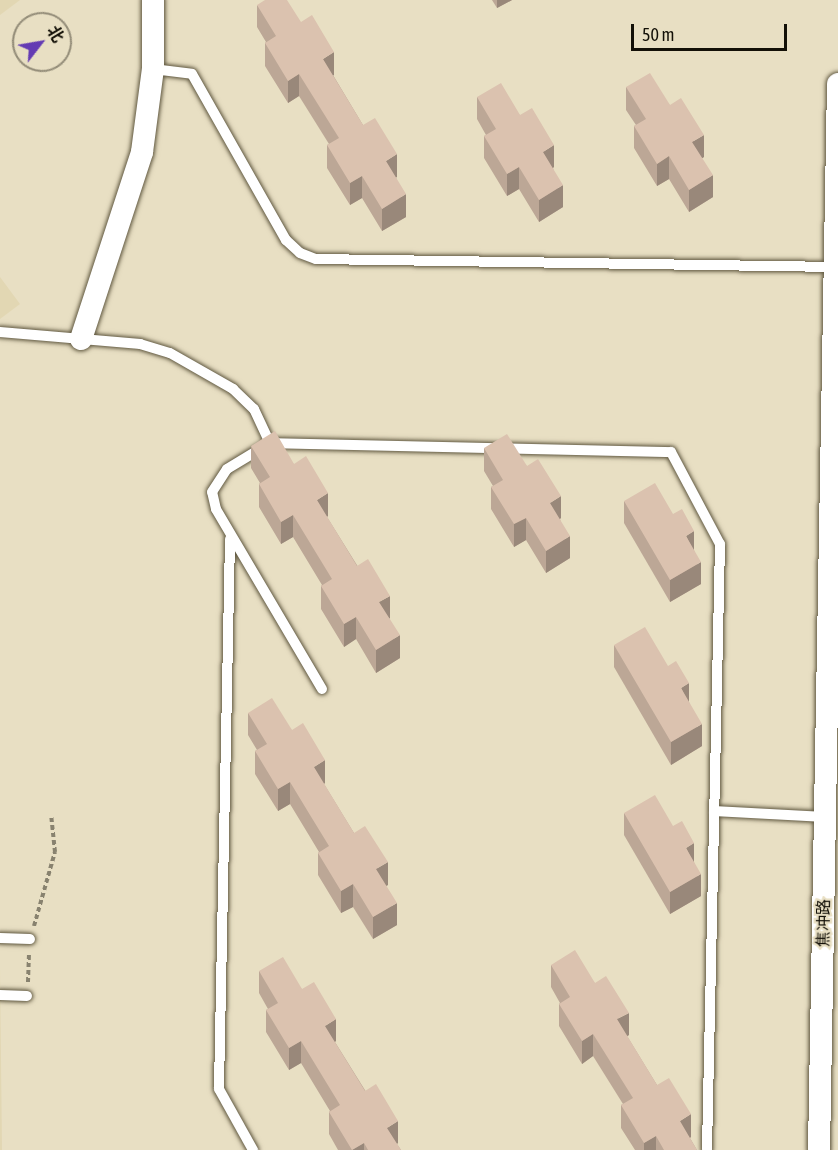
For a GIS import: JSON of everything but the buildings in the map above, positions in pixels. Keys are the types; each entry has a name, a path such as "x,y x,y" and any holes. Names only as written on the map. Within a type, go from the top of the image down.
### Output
{"street":[{"path":"81,339 142,152 153,69 153,0"},
{"name":"焦冲路","path":"819,1150 838,84"}],"lane":[{"path":"153,69 192,74 286,240 300,253 316,258 835,267"},
{"path":"0,332 140,344 170,353 203,369 254,409 270,443"},
{"path":"322,689 230,537 212,501 214,484 227,468 270,443 671,452 720,544 707,1150"},
{"path":"230,537 219,1089 253,1150"},
{"path":"714,811 825,817"},
{"path":"0,938 30,939"},
{"path":"0,995 27,996"}],"path":[{"path":"27,996 30,939 55,852 51,816"}],"shaded area":[{"path":"0,0 20,0 0,15"},
{"path":"0,277 20,304 0,319"},
{"path":"0,968 2,1150 0,1150"}]}
